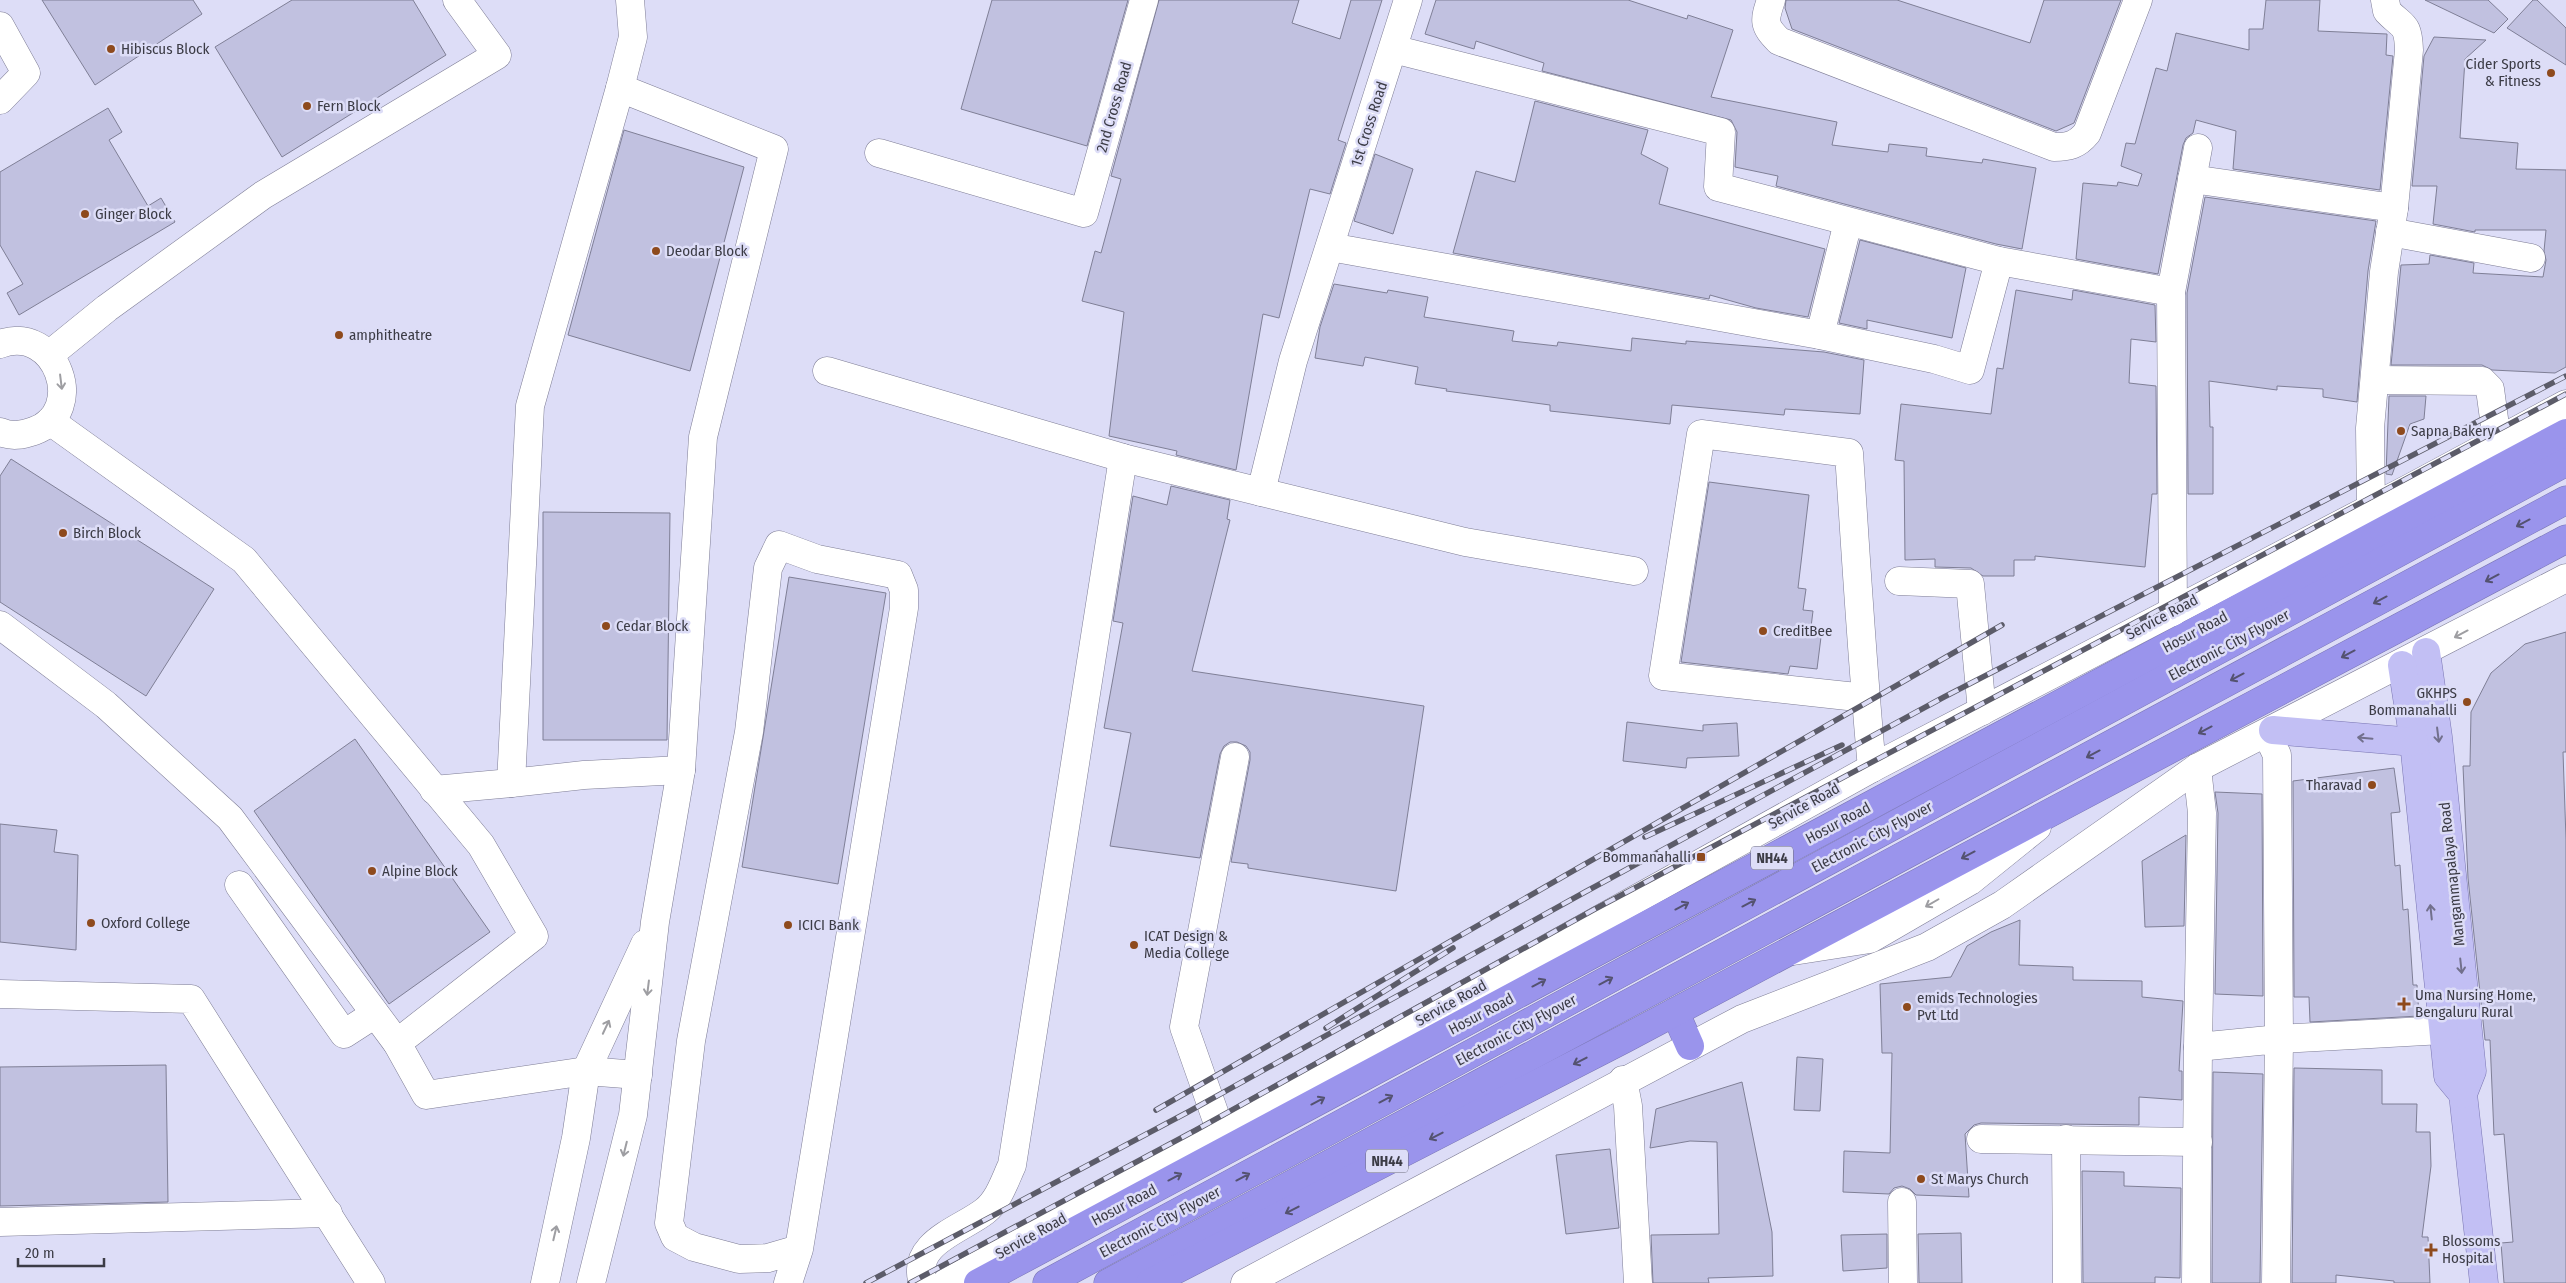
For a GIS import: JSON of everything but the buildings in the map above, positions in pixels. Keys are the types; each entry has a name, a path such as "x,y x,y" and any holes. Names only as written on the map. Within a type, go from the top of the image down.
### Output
{"highway":[{"name":"Hosur Road","path":"978,1283 2566,433"},
{"name":"Electronic City Flyover","path":"1047,1283 2566,462"},
{"name":"Electronic City Flyover","path":"1108,1283 2566,500"},
{"name":"NH44","path":"1150,1283 1675,1012 2566,539"},
{"path":"1675,1012 1690,1046"}],"main road":[{"name":"Mangammapalaya Road","path":"2426,652 2438,737 2472,1071 2463,1094 2484,1283"},
{"name":"Mangammapalaya Road","path":"2402,664 2414,742 2448,1076 2463,1094"},
{"path":"2270,732 2414,742"}],"street":[{"path":"50,355 107,308 264,195 497,55 457,0"},
{"path":"511,782 530,406 620,88 632,37 630,0"},
{"name":"2nd Cross Road","path":"879,153 1084,213 1144,0"},
{"name":"1st Cross Road","path":"1261,492 1293,361 1408,0"},
{"path":"1771,0 1765,21 1768,31 1779,41 2054,147 2068,147 2078,143 2087,134 2138,0"},
{"path":"2371,508 2370,428 2384,272 2392,220 2408,39 2403,24 2387,11 2385,0"},
{"path":"0,26 26,73 0,100"},
{"path":"1393,50 1721,132 1718,186 1999,261 2171,292"},
{"path":"591,1283 633,1115 655,922 681,770 704,437 774,149 620,88"},
{"path":"2173,612 2171,292 2198,148"},
{"path":"2192,179 2392,220 2531,258"},
{"path":"1820,335 1848,222"},
{"path":"1330,247 1820,335 1934,359 1970,370 1999,261"},
{"path":"0,344 23,341 38,347 50,355 58,367 62,381 62,395 58,409 50,421 38,430 23,435 7,435 0,432"},
{"path":"827,371 1123,458 1465,542 1634,572"},
{"path":"2375,380 2482,381 2490,388 2497,441"},
{"name":"Service Road","path":"946,1283 1221,1132 1872,768 2173,612 2566,404"},
{"path":"50,421 244,560 481,845 534,936 397,1043"},
{"path":"1866,698 1663,676 1701,434 1849,452 1872,768"},
{"path":"924,1283 921,1266 931,1247 940,1237 986,1210 1000,1192 1012,1165 1123,458"},
{"path":"788,1283 799,1249 904,608 904,590 898,575 817,559 779,545 768,568 749,732 691,1041 669,1223 675,1237 694,1247 739,1259 768,1258 799,1249"},
{"path":"1245,1283 1623,1080 1742,1019 1927,947 2002,906 2197,768 2426,652 2566,578"},
{"path":"1899,581 1970,584 1982,711"},
{"path":"0,625 106,705 230,818 397,1043 426,1095 586,1071 638,1075"},
{"path":"2270,732 2277,755 2279,1039 2276,1283"},
{"path":"1221,1132 1184,1028 1235,756"},
{"path":"2196,1283 2202,813 2197,768"},
{"path":"434,790 584,775 681,770"},
{"path":"239,885 344,1034 375,1014"},
{"path":"544,1282 576,1138 586,1071 655,922"},
{"path":"0,994 191,999 371,1283"},
{"path":"2198,1048 2279,1039 2443,1030"},
{"path":"1623,1080 1628,1106 1638,1283"},
{"path":"1981,1139 2198,1142"},
{"path":"2066,1139 2067,1283"},
{"path":"1902,1202 1903,1283"},
{"path":"0,1222 328,1213"}],"railway":[{"path":"866,1283 1188,1112 1585,892 1944,697 2566,376"},
{"path":"910,1283 1196,1130 1595,909 2566,394"},
{"path":"1156,1110 2002,625"},
{"path":"1645,837 1842,745"},
{"path":"1326,1028 1453,948"}],"place":[{"name":"Hibiscus Block","path":"111,49"},
{"name":"Cider Sports & Fitness","path":"2551,73"},
{"name":"Fern Block","path":"307,106"},
{"name":"Ginger Block","path":"85,214"},
{"name":"Deodar Block","path":"656,251"},
{"name":"amphitheatre","path":"339,335"},
{"name":"Sapna Bakery","path":"2401,431"},
{"name":"Birch Block","path":"63,533"},
{"name":"Cedar Block","path":"606,626"},
{"name":"CreditBee","path":"1763,631"},
{"name":"GKHPS Bommanahalli","path":"2467,702"},
{"name":"Tharavad","path":"2372,785"},
{"name":"Bommanahalli","path":"1701,857"},
{"name":"Alpine Block","path":"372,871"},
{"name":"Oxford College","path":"91,923"},
{"name":"ICICI Bank","path":"788,925"},
{"name":"ICAT Design & Media College","path":"1134,945"},
{"name":"Uma Nursing Home, Bengaluru Rural","path":"2404,1004"},
{"name":"emids Technologies Pvt Ltd","path":"1907,1007"},
{"name":"St Marys Church","path":"1921,1179"},
{"name":"Blossoms Hospital","path":"2431,1250"}]}
